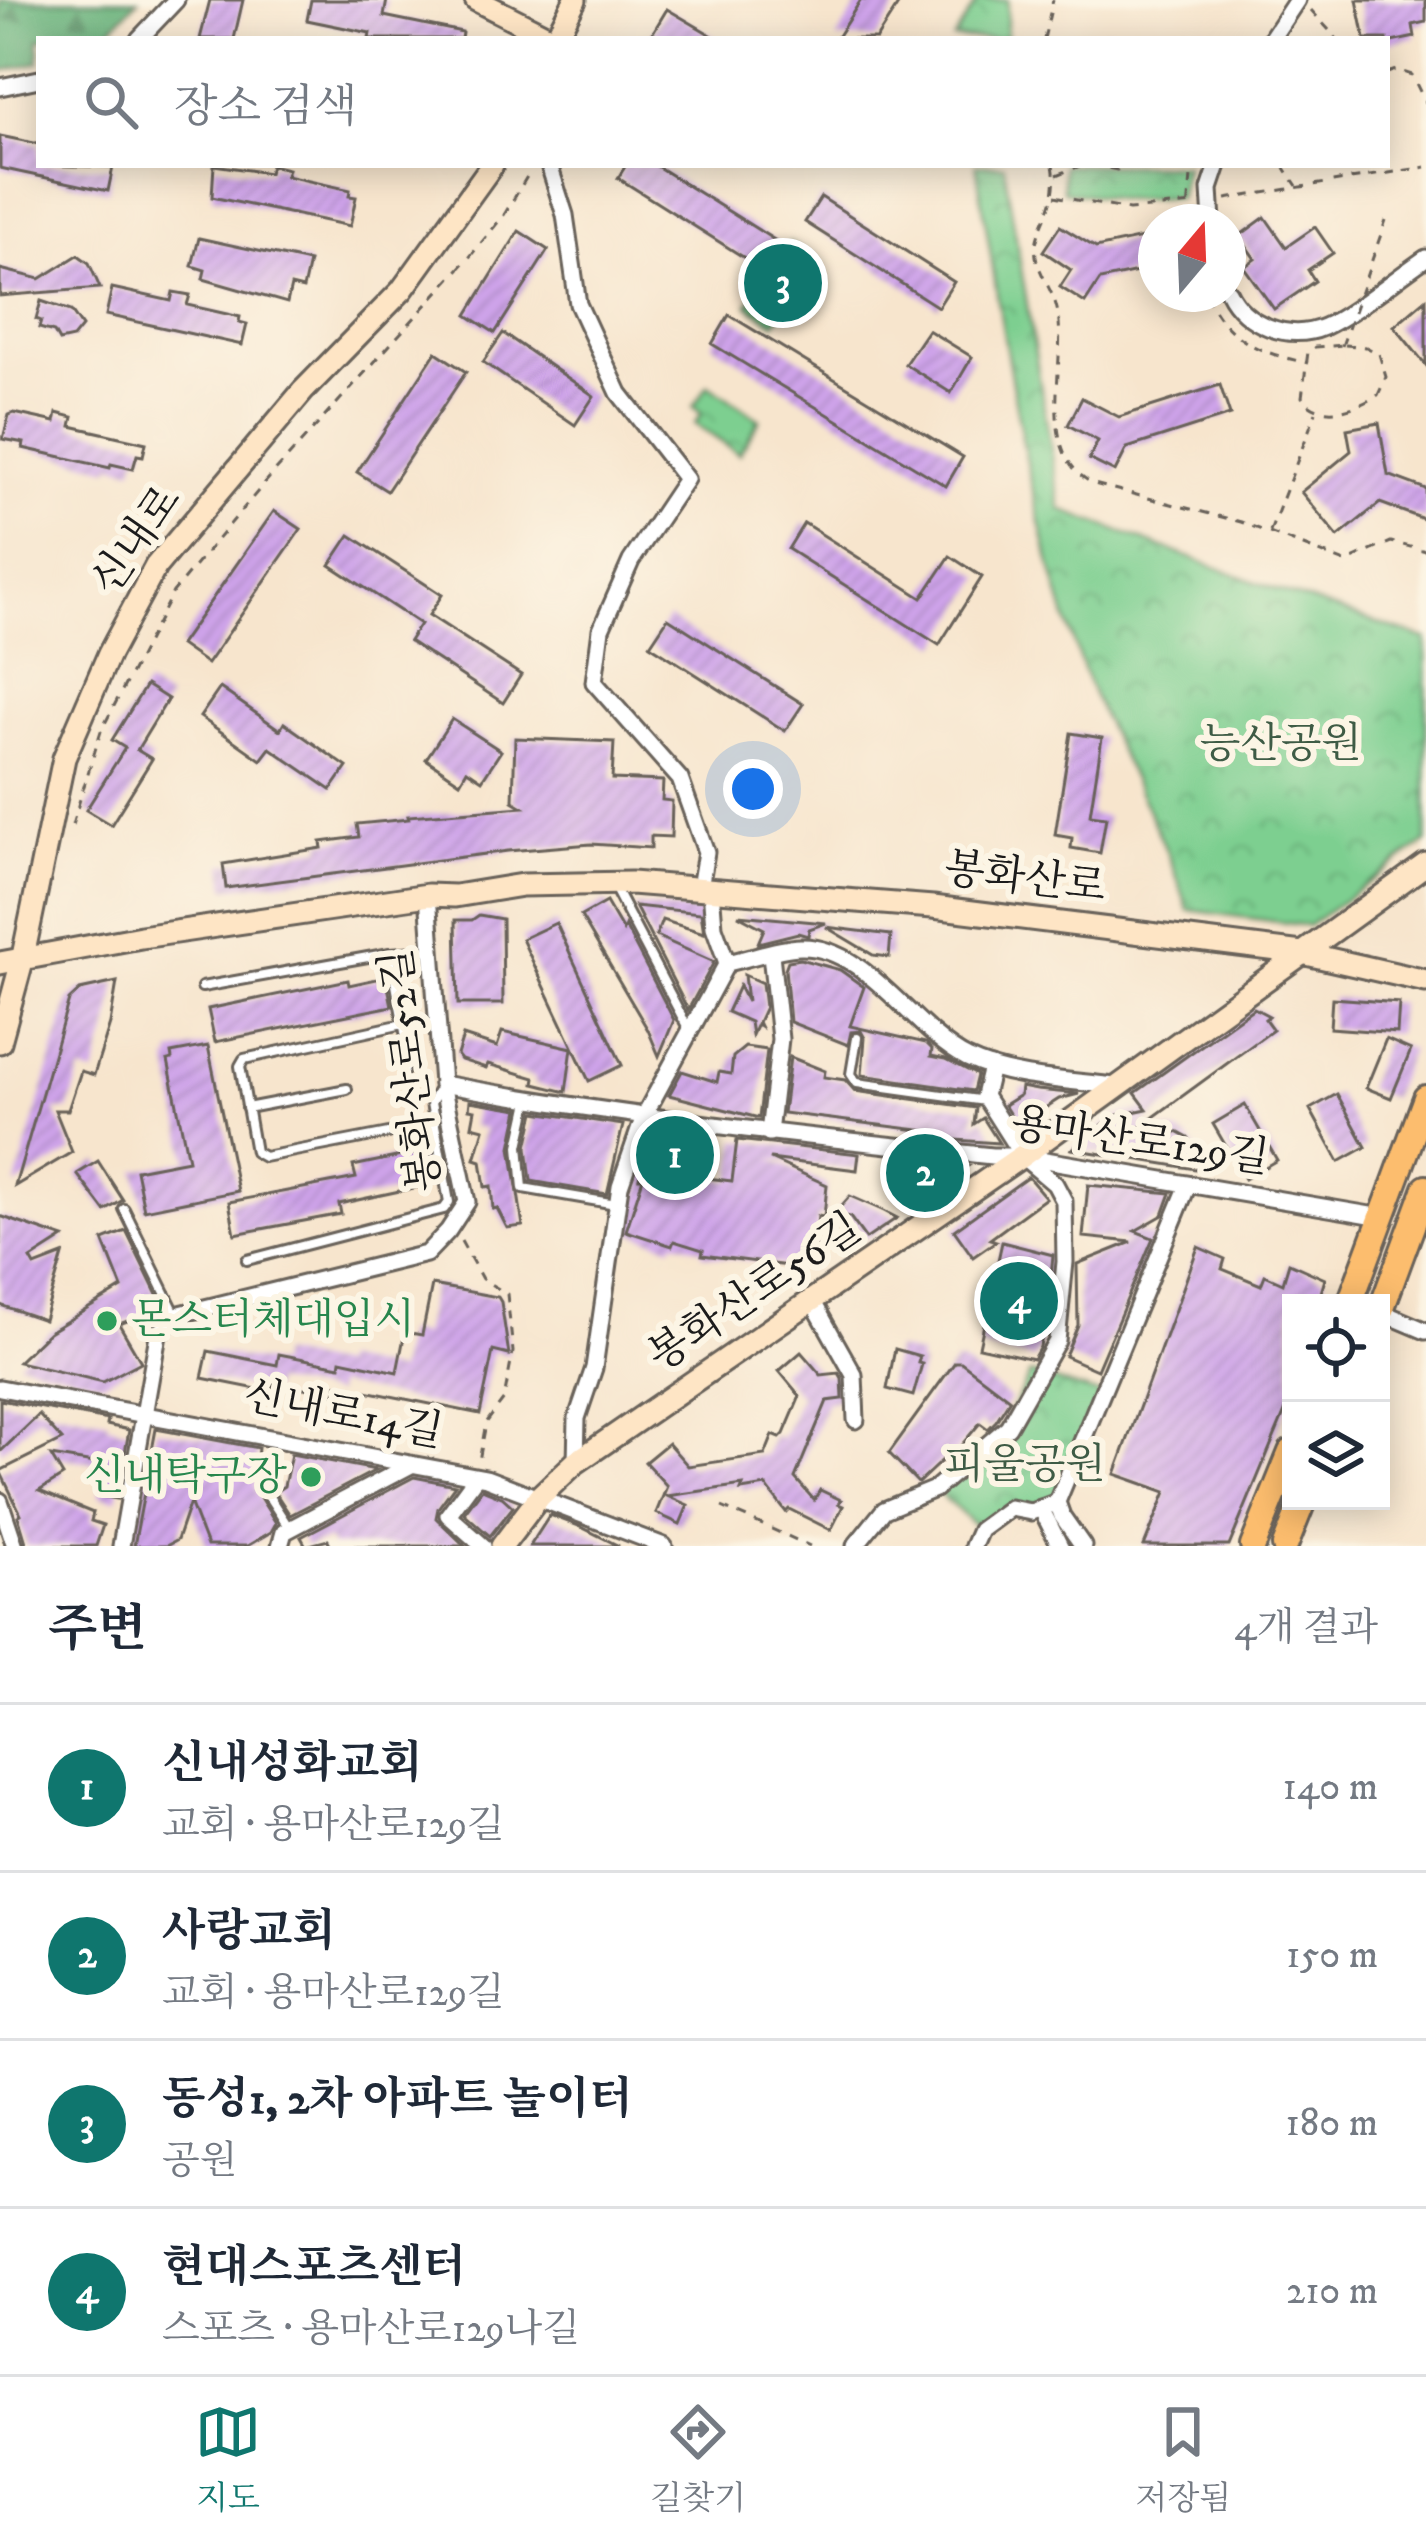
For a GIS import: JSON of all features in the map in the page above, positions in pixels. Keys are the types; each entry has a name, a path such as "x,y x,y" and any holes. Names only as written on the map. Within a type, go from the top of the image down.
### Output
{"main road":[{"path":"476,0 548,36"},
{"path":"556,36 574,0"},
{"name":"신내로","path":"0,1042 11,962 64,758 109,654 156,566 303,391 402,290 490,168"},
{"name":"봉화산로56길","path":"502,1546 540,1496 576,1462 1022,1156 1426,864"},
{"name":"봉화산로","path":"11,962 141,937 428,895 455,896 521,885 611,883 933,907 1302,953 1426,981"},
{"path":"1353,1294 1426,1098"},
{"path":"1387,1294 1426,1188"},
{"path":"1253,1546 1282,1474"},
{"path":"1285,1546 1300,1510"}],"street":[{"path":"142,36 176,0"},
{"path":"1273,36 1299,0"},
{"path":"0,87 36,81"},
{"path":"542,168 565,215 578,304 619,393 686,479 624,578 601,629 594,682 680,779 706,852 705,889 727,963"},
{"path":"1211,204 1210,188 1218,168"},
{"path":"1244,312 1258,325 1290,331 1322,328 1426,258"},
{"name":"봉화산로52길","path":"176,1315 426,1254 453,1223 467,1195 442,1084 428,895"},
{"path":"576,1462 577,1418 594,1368 616,1204 644,1116 727,963 795,947 836,952 941,1042 991,1066 1114,1086"},
{"path":"769,1132 780,1039 771,953"},
{"path":"855,1546 884,1510 934,1489 1008,1427 1057,1341 1065,1262 1064,1201 1055,1184 1022,1156 984,1096 991,1066"},
{"name":"용마산로129길","path":"442,1084 769,1132 1022,1156 1382,1217"},
{"path":"1060,1546 1049,1505 1188,1185"},
{"path":"813,1301 854,1375 856,1420"},
{"path":"122,1546 158,1335 176,1315"},
{"path":"1390,1315 1426,1330"},
{"name":"신내로14길","path":"0,1388 476,1477 540,1496 664,1546"},
{"path":"274,1545 290,1529 412,1465"},
{"path":"476,1477 448,1515 483,1546"},
{"path":"0,1501 15,1546"},
{"path":"973,1546 980,1530 1010,1508 1031,1512 1049,1505"},
{"path":"1049,1505 1082,1546"}],"lane":[{"path":"611,883 690,1031"},
{"path":"202,987 390,953 433,950"},
{"path":"390,953 410,1058 404,1073"},
{"path":"404,1024 248,1057 240,1066 255,1152 265,1157 435,1124"},
{"path":"856,1038 851,1075 857,1083 987,1101"},
{"path":"248,1260 444,1209 449,1202 432,1099 442,1084"},
{"path":"247,1108 347,1089"},
{"path":"529,1100 519,1149 524,1188 616,1204"},
{"path":"124,1209 176,1315"},
{"path":"262,1486 290,1529"}],"path":[{"path":"1045,36 1053,0"},
{"path":"1299,0 1333,36"},
{"path":"1390,72 1412,75 1426,104"},
{"path":"1192,204 1426,167"},
{"path":"71,830 101,731 185,575 468,259 539,168"},
{"path":"1054,168 1055,196 1037,240 1036,256 1057,307 1058,416 1071,466 1094,484 1178,503 1345,562 1397,541 1426,551"},
{"path":"1055,175 1074,168"},
{"path":"1186,204 1191,168"},
{"path":"1285,168 1298,187"},
{"path":"1055,196 1138,209"},
{"path":"1342,346 1386,220"},
{"path":"1342,346 1374,350 1385,371 1384,383 1373,400 1328,413 1316,410 1302,397 1308,352 1315,347 1342,346"},
{"path":"1269,533 1316,410"},
{"path":"453,1223 476,1272 507,1294 513,1352 504,1399 486,1423 476,1477"},
{"path":"722,1507 810,1546"}],"green space":[{"path":"0,0 138,0 104,36 36,36 36,63 0,72"},
{"path":"978,0 1008,0 1006,36 956,36"},
{"name":"능산공원","path":"976,168 1004,168 1061,510 1426,639 1426,842 1308,926 1188,910 1164,845 1079,658 1044,537 1006,352"},
{"path":"1063,168 1184,168 1178,198 1123,200 1063,191"},
{"path":"789,243 818,262 775,323 748,305"},
{"path":"708,385 760,419 739,454 695,424 701,413 693,407"},
{"name":"피울공원","path":"1030,1374 1102,1395 1057,1502 1010,1509 980,1530 935,1489 1003,1427"}],"building":[{"path":"210,0 243,0 235,36 201,36"},
{"path":"311,0 387,0 384,16 462,32 461,36 370,36 307,20"},
{"path":"861,0 901,0 878,36 838,36"},
{"path":"1357,0 1426,0 1426,22 1413,25 1415,37 1390,42 1390,36 1364,36"},
{"path":"667,9 713,36 651,36"},
{"path":"0,136 36,143 36,168 113,168 108,191 0,168"},
{"path":"214,168 269,173 270,168 284,168 288,169 286,176 350,190 349,196 356,197 350,226 212,197"},
{"path":"624,168 660,168 776,241 759,267 618,178"},
{"path":"821,197 954,282 938,307 805,222"},
{"path":"1265,217 1286,247 1315,227 1333,253 1308,270 1315,281 1274,309 1246,270 1255,259 1246,246 1246,231"},
{"path":"1060,226 1096,248 1138,239 1138,272 1100,280 1085,303 1060,287 1071,270 1043,251"},
{"path":"519,231 548,250 495,333 467,315"},
{"path":"199,238 309,262 303,289 291,286 287,303 203,279 205,270 192,266"},
{"path":"78,255 89,263 100,288 0,296 0,269 40,279"},
{"path":"112,288 171,301 173,292 190,295 187,305 240,317 239,322 247,324 242,345 106,315"},
{"path":"1426,299 1426,365 1394,326"},
{"path":"41,301 71,311 82,327 73,338 59,341 54,332 39,328 41,321 36,319"},
{"path":"729,315 963,457 946,486 712,344"},
{"path":"928,330 972,357 951,393 905,364"},
{"path":"503,333 594,396 575,425 483,362"},
{"path":"436,352 466,372 387,491 357,472"},
{"path":"1220,385 1230,415 1127,448 1115,472 1089,459 1098,441 1068,425 1082,398 1119,417"},
{"path":"57,413 73,417 71,426 146,443 143,456 137,455 133,469 111,464 110,468 23,448 24,443 3,439 9,415 55,422"},
{"path":"1379,423 1388,475 1426,489 1426,520 1380,503 1338,537 1301,492 1351,451 1347,429"},
{"path":"274,511 301,529 207,664 180,645"},
{"path":"804,523 922,598 950,556 982,577 939,645 788,549"},
{"path":"350,535 442,595 429,615 521,675 503,703 409,641 420,624 330,565"},
{"path":"668,618 803,704 785,731 650,645"},
{"path":"146,685 168,699 137,750 152,759 111,825 86,810 125,748 112,740"},
{"path":"220,688 280,730 284,723 347,767 331,790 270,748 261,760 200,717"},
{"path":"452,719 501,751 482,780 467,770 460,782 426,759"},
{"path":"1071,733 1102,738 1090,815 1106,817 1100,853 1071,848 1072,838 1055,835"},
{"path":"515,738 614,742 612,779 663,781 662,800 672,801 671,837 651,836 651,848 591,844 508,851 226,888 223,864 359,837 357,824 523,807 513,801"},
{"path":"606,902 623,931 625,926 674,1020 659,1056 581,916"},
{"path":"635,906 701,913 704,933 662,920 656,936 714,962 688,1010"},
{"path":"479,915 502,919 503,1004 458,1004 456,920"},
{"path":"738,915 826,923 809,929 808,936 798,933 758,943 764,929"},
{"path":"556,923 622,1065 589,1081 522,939"},
{"path":"826,927 891,935 889,957 873,955"},
{"path":"800,959 840,970 864,987 850,1026 926,1043 931,1056 977,1075 973,1091 862,1075 865,1038 861,1031 851,1032 848,1045 790,1022 785,969 788,961"},
{"path":"744,975 762,983 765,1007 752,1035 750,1022 727,1012 739,986 747,1002"},
{"path":"386,977 392,1006 215,1042 208,1009 348,980 349,985"},
{"path":"117,982 94,1075 81,1071 68,1110 55,1110 72,1152 15,1186 69,1000 80,990"},
{"path":"1332,998 1399,1003 1397,1033 1330,1028"},
{"path":"1254,1008 1269,1016 1265,1019 1273,1030 1140,1127 1177,1132 1207,1161 1195,1169 1072,1149 1114,1116 1147,1109 1135,1093"},
{"path":"502,1032 572,1048 566,1092 457,1055 463,1036 497,1047"},
{"path":"1386,1039 1411,1050 1391,1098 1366,1088"},
{"path":"208,1046 238,1191 144,1210 136,1170 188,1160 168,1060 171,1053"},
{"path":"745,1047 767,1050 759,1118 669,1095 682,1071 717,1082 719,1072 731,1074 733,1057"},
{"path":"790,1057 825,1071 824,1077 845,1080 855,1091 976,1108 974,1124 983,1118 999,1143 941,1139 943,1133 783,1113"},
{"path":"1021,1087 1079,1094 1059,1099 1017,1126 1004,1105 1020,1095"},
{"path":"1337,1094 1366,1147 1339,1162 1310,1109"},
{"path":"470,1101 519,1109 511,1147 523,1226 507,1228 497,1208 493,1209 491,1186 485,1187 481,1161 475,1159 484,1129 472,1126 475,1110 469,1109"},
{"path":"1245,1105 1277,1160 1245,1179 1213,1124"},
{"path":"535,1112 623,1125 607,1194 531,1181 527,1147"},
{"path":"661,1130 696,1135 690,1176 732,1181 737,1140 859,1154 857,1170 770,1159 827,1185 812,1269 702,1255 703,1250 626,1231 643,1178 639,1178 644,1154 657,1156"},
{"path":"430,1150 437,1183 339,1204 341,1214 235,1234 229,1202 356,1178 353,1166"},
{"path":"912,1160 968,1166 913,1204 892,1176"},
{"path":"98,1161 123,1200 105,1211 77,1174"},
{"path":"1028,1177 1046,1198 973,1257 954,1230"},
{"path":"1088,1185 1171,1193 1163,1215 1135,1231 1153,1238 1097,1370 1065,1356 1078,1325 1077,1264 1132,1242 1083,1237"},
{"path":"850,1196 897,1218 866,1239 850,1217 834,1214"},
{"path":"0,1216 64,1238 31,1259 35,1266 63,1255 44,1320 0,1305"},
{"path":"126,1231 160,1301 152,1303 155,1311 119,1324 141,1362 103,1382 18,1362 49,1332 122,1288 103,1240"},
{"path":"1002,1242 1053,1255 1040,1347 1033,1359 979,1347"},
{"path":"1198,1247 1225,1259 1222,1269 1261,1285 1265,1275 1283,1283 1289,1263 1325,1279 1321,1294 1282,1294 1282,1419 1229,1546 1144,1546 1166,1492 1115,1474"},
{"path":"432,1285 498,1297 501,1302 509,1355 493,1351 480,1414 336,1385 335,1394 273,1382 271,1392 202,1378 208,1351 277,1365 279,1354 397,1372 405,1332 422,1335"},
{"path":"895,1349 920,1356 913,1396 887,1389"},
{"path":"801,1352 821,1375 839,1373 842,1378 843,1399 827,1401 795,1478 814,1500 820,1490 841,1500 838,1504 843,1506 831,1530 789,1509 786,1512 766,1486 667,1496 688,1505 680,1524 656,1513 667,1486 645,1462 668,1443 688,1466 765,1455 773,1435 780,1438 784,1434 800,1396 779,1371"},
{"path":"955,1362 1010,1399 988,1429 980,1423 953,1455 918,1483 889,1453"},
{"path":"0,1400 108,1420 107,1425 129,1430 117,1499 100,1496 106,1465 51,1456 63,1476 39,1491 93,1513 91,1521 103,1525 96,1546 27,1546 21,1514 0,1471 62,1440 39,1415 0,1452"},
{"path":"156,1429 258,1448 254,1488 276,1523 271,1532 247,1546 207,1546 190,1502 177,1540 166,1546 134,1546"},
{"path":"291,1454 376,1470 290,1515 275,1492 284,1486"},
{"path":"414,1477 455,1485 436,1518 465,1546 331,1546 328,1540 306,1546 301,1537"},
{"path":"482,1489 513,1507 490,1536 464,1513"},
{"path":"550,1515 579,1526 619,1546 530,1546"}],"place":[{"name":"동성1, 2차 아파트 놀이터","path":"783,283"},
{"name":"신내성화교회","path":"675,1155"},
{"name":"사랑교회","path":"925,1173"},
{"name":"현대스포츠센터","path":"1019,1301"},
{"name":"몬스터체대입시","path":"107,1321"},
{"name":"신내탁구장","path":"311,1477"}]}
